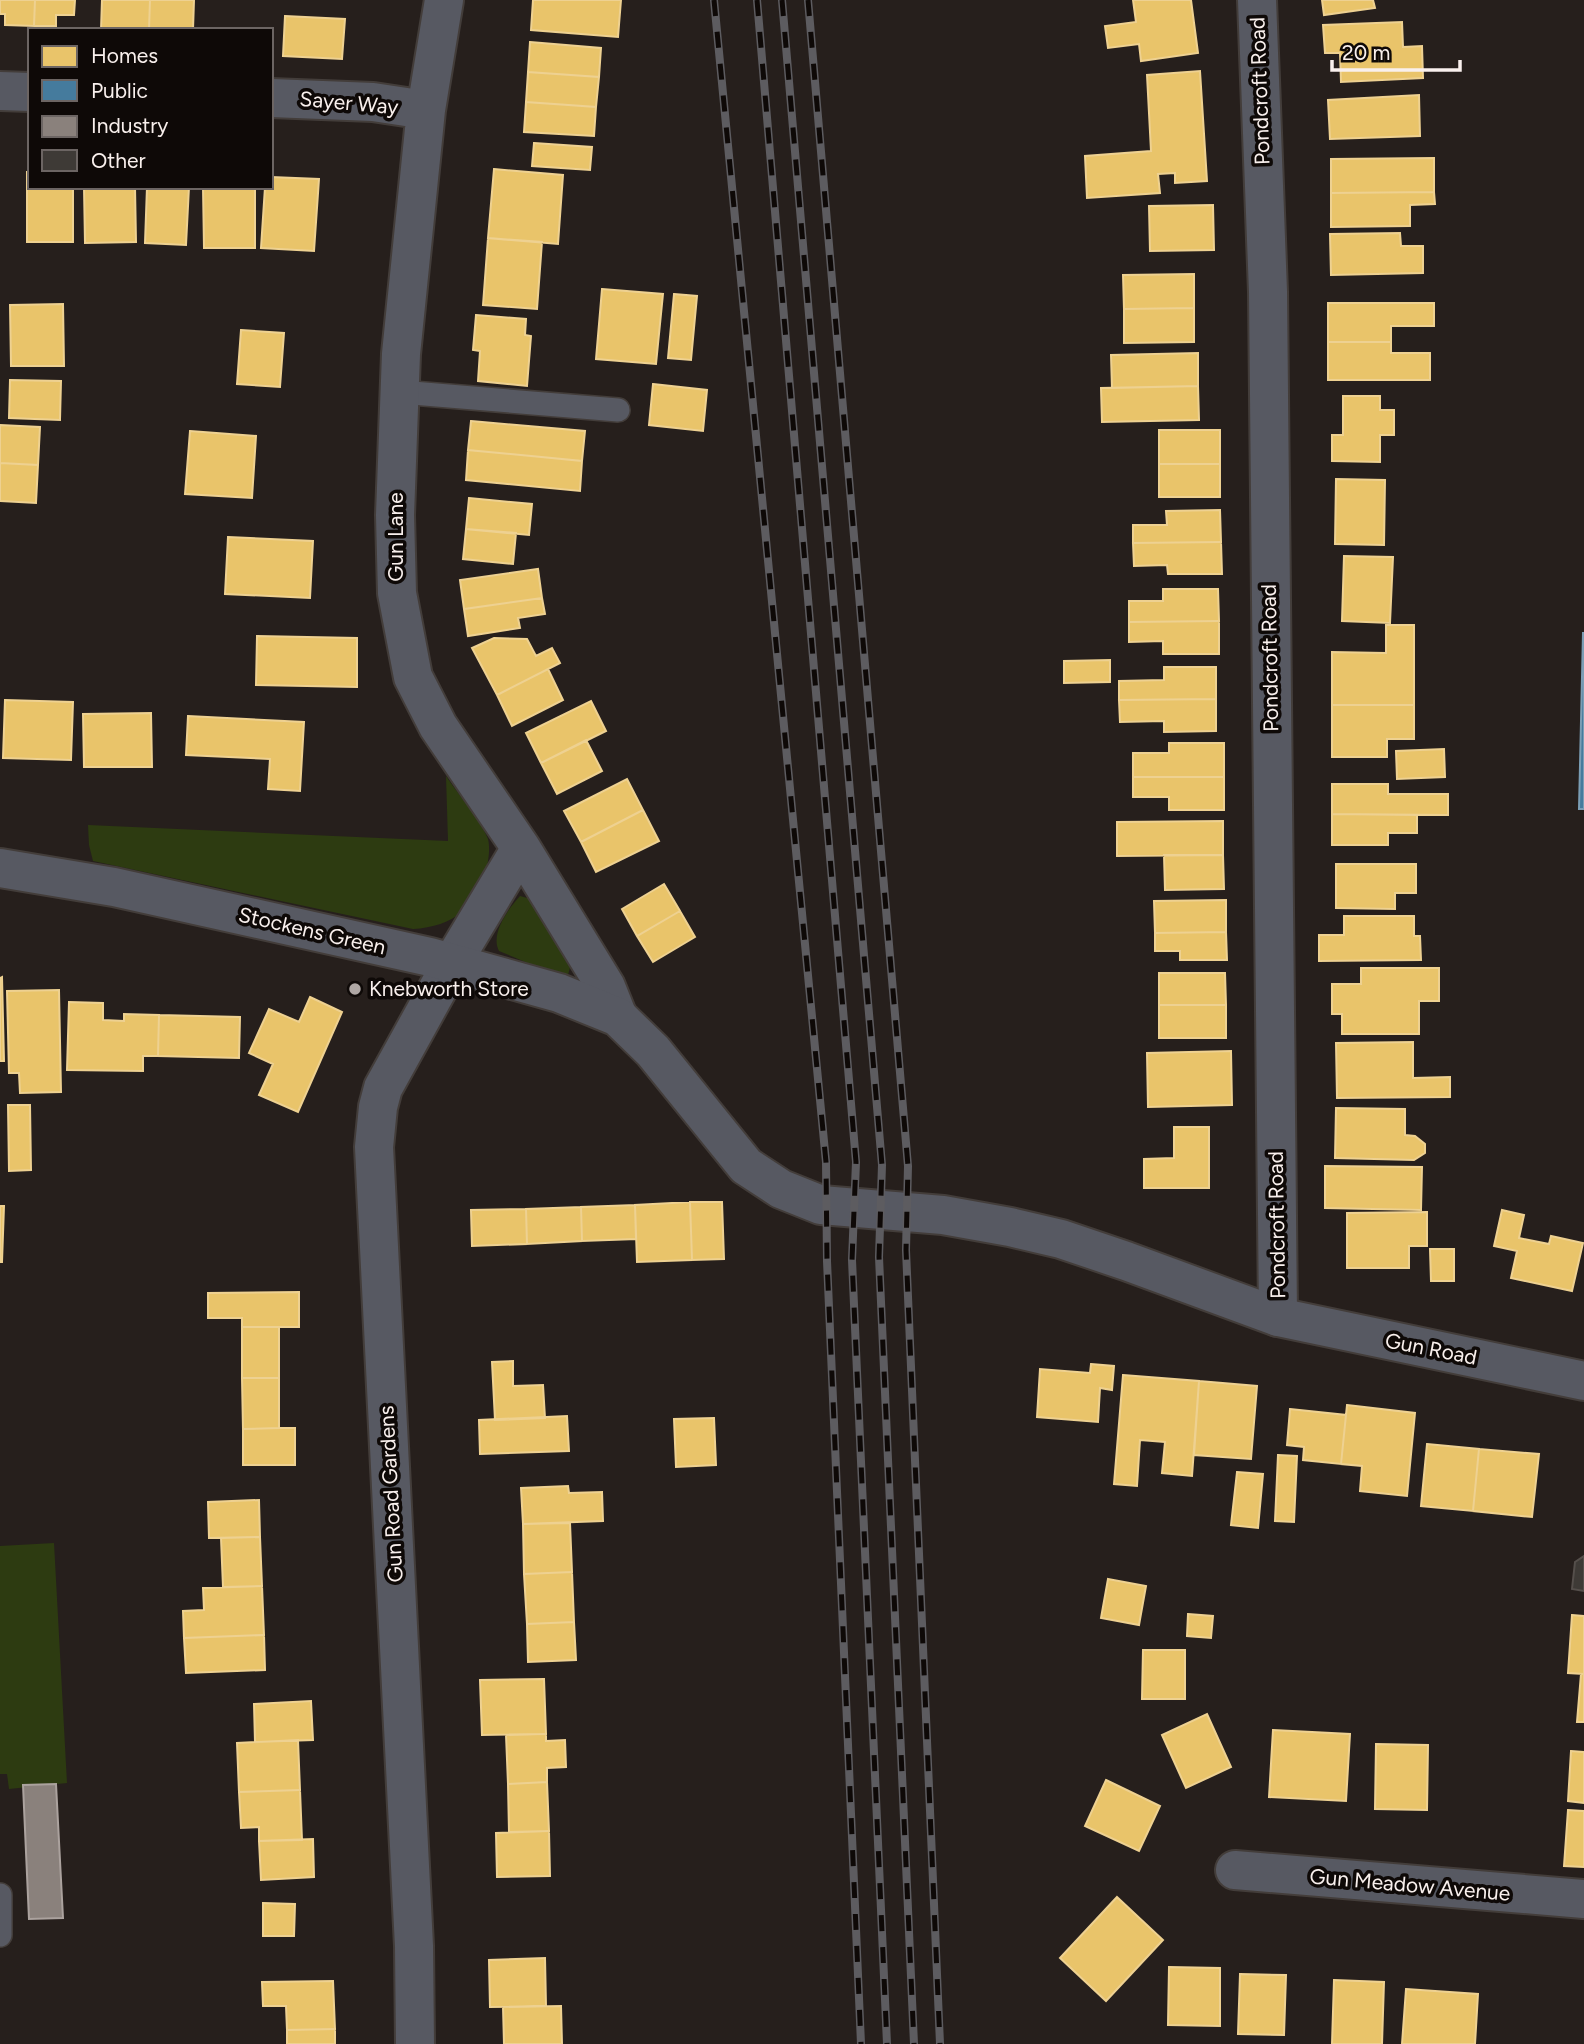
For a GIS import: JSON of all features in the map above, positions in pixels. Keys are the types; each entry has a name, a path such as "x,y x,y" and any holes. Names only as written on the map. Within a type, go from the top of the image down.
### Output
{"street":[{"name":"Gun Lane","path":"444,0 426,110 400,392 395,515 397,593 413,677 438,726 521,848 606,987 618,1017"},
{"name":"Pondcroft Road","path":"1257,0 1268,292 1278,1317"},
{"path":"0,91 28,92"},
{"name":"Sayer Way","path":"273,98 373,102 426,110"},
{"name":"Gun Road Gardens","path":"415,2044 414,1945 374,1147 383,1088 452,962 521,848"},
{"name":"Stockens Green","path":"0,868 114,887 452,962 559,993 618,1017"},
{"name":"Gun Road","path":"618,1017 653,1051 746,1166 802,1199 821,1205 943,1215 1061,1239 1278,1317 1584,1381"},
{"name":"Gun Meadow Avenue","path":"1235,1870 1584,1899"}],"lane":[{"path":"400,392 618,410"},
{"path":"0,1895 0,1935"}],"green space":[{"path":"446,776 485,832 489,842 489,856 483,880 471,903 452,919 427,927 413,929 93,861 89,845 88,825 448,841"},
{"path":"520,896 531,899 572,960 568,975 561,977 499,951 499,930"},
{"path":"54,1543 67,1783 9,1789 7,1774 0,1774 0,1546"}],"building: Homes":[{"path":"0,0 35,0 34,26 5,25 5,14 0,14"},
{"path":"35,0 75,0 74,15 56,15 56,26 34,26"},
{"path":"102,0 150,0 149,28 101,28"},
{"path":"150,0 194,0 193,28 149,28"},
{"path":"533,0 621,0 618,37 531,30"},
{"path":"1133,0 1191,0 1198,53 1141,61 1139,44 1108,48 1105,26 1136,22"},
{"path":"1322,0 1373,0 1375,8 1324,15"},
{"path":"285,16 345,19 342,59 283,56"},
{"path":"1402,22 1403,47 1422,46 1423,78 1341,82 1340,53 1325,53 1323,25"},
{"path":"530,42 601,48 599,77 528,72"},
{"path":"1200,71 1207,181 1175,183 1175,173 1158,174 1160,193 1087,198 1085,156 1151,151 1147,75"},
{"path":"528,72 599,77 596,107 526,102"},
{"path":"1419,95 1420,136 1330,139 1328,100"},
{"path":"526,102 596,107 594,136 524,132"},
{"path":"534,143 592,147 590,170 532,166"},
{"path":"1434,158 1434,192 1331,193 1331,159"},
{"path":"494,169 563,175 558,244 488,238"},
{"path":"27,172 28,189 73,189 73,242 27,242"},
{"path":"273,177 319,179 314,251 261,248 265,189 273,189"},
{"path":"84,189 135,189 136,242 85,243"},
{"path":"147,189 189,189 186,245 145,243"},
{"path":"203,189 255,189 255,248 204,248"},
{"path":"1434,192 1435,204 1410,205 1410,226 1331,227 1331,193"},
{"path":"1213,205 1214,250 1150,251 1149,206"},
{"path":"1400,233 1401,246 1423,246 1423,273 1331,275 1330,234"},
{"path":"488,238 542,242 537,309 483,305"},
{"path":"1194,274 1194,308 1124,309 1123,275"},
{"path":"602,289 663,294 656,364 596,359"},
{"path":"674,294 697,296 691,360 668,358"},
{"path":"1328,303 1434,303 1434,326 1391,326 1391,342 1328,342"},
{"path":"63,304 64,366 11,366 10,305"},
{"path":"1194,308 1194,342 1124,343 1124,309"},
{"path":"476,315 526,319 525,335 531,336 527,386 478,381 480,351 473,350"},
{"path":"241,330 284,333 280,387 237,384"},
{"path":"1328,342 1391,342 1391,353 1430,353 1430,380 1328,380"},
{"path":"1198,353 1198,386 1112,388 1111,355"},
{"path":"10,380 61,381 60,420 9,418"},
{"path":"653,384 707,390 703,431 649,425"},
{"path":"1198,386 1199,420 1102,422 1101,388"},
{"path":"1343,396 1380,396 1380,410 1394,410 1394,435 1380,435 1380,462 1332,461 1332,435 1343,435"},
{"path":"471,421 585,431 582,461 468,450"},
{"path":"0,425 40,427 38,465 0,463"},
{"path":"1159,430 1220,430 1220,464 1159,464"},
{"path":"190,431 256,436 252,498 185,494"},
{"path":"468,450 582,461 580,491 466,480"},
{"path":"0,463 38,465 36,503 0,501"},
{"path":"1159,464 1220,464 1220,497 1159,497"},
{"path":"1336,479 1385,480 1384,545 1335,544"},
{"path":"469,498 532,504 529,535 466,529"},
{"path":"1220,510 1221,542 1133,543 1133,525 1167,525 1166,511"},
{"path":"466,529 516,533 513,564 463,559"},
{"path":"228,537 313,541 310,598 225,594"},
{"path":"1221,542 1222,574 1168,574 1167,565 1134,566 1133,543"},
{"path":"1344,556 1393,557 1390,623 1342,621"},
{"path":"538,569 542,598 464,609 460,580"},
{"path":"1163,589 1218,589 1219,621 1129,622 1129,601 1163,601"},
{"path":"542,598 545,614 518,618 520,628 468,636 464,609"},
{"path":"1219,621 1219,654 1163,654 1163,641 1129,642 1129,622"},
{"path":"1386,625 1414,625 1414,705 1332,705 1332,652 1386,653"},
{"path":"257,636 357,638 357,687 256,685"},
{"path":"494,638 527,639 536,656 552,648 560,663 497,695 472,648"},
{"path":"1110,660 1110,682 1064,683 1064,661"},
{"path":"1164,667 1216,667 1216,699 1119,700 1119,681 1164,680"},
{"path":"548,669 563,700 512,726 497,695"},
{"path":"1216,699 1216,731 1164,732 1164,721 1120,722 1119,700"},
{"path":"5,700 73,702 71,760 3,758"},
{"path":"591,701 606,731 541,763 526,733"},
{"path":"1332,705 1414,705 1414,739 1387,739 1387,757 1332,757"},
{"path":"151,713 152,767 84,767 83,714"},
{"path":"188,716 304,722 300,791 268,789 270,759 186,755"},
{"path":"586,740 602,771 557,794 541,763"},
{"path":"1169,743 1224,743 1224,777 1133,777 1133,753 1169,753"},
{"path":"1444,749 1445,777 1397,779 1396,751"},
{"path":"1133,777 1224,777 1224,810 1169,810 1169,797 1133,797"},
{"path":"627,779 643,810 581,842 564,811"},
{"path":"1332,784 1388,784 1388,794 1448,794 1448,815 1332,814"},
{"path":"643,810 659,841 596,872 581,842"},
{"path":"1332,814 1417,815 1417,833 1388,833 1388,845 1332,845"},
{"path":"1223,821 1223,855 1117,856 1117,822"},
{"path":"1164,855 1223,855 1224,889 1165,890"},
{"path":"1336,864 1416,864 1416,893 1395,893 1395,909 1336,908"},
{"path":"664,884 680,911 637,936 622,909"},
{"path":"1226,900 1226,932 1155,933 1154,901"},
{"path":"680,911 695,937 653,962 637,936"},
{"path":"1344,916 1414,916 1414,936 1420,936 1421,960 1319,961 1319,935 1344,935"},
{"path":"1226,932 1227,960 1180,960 1180,951 1155,951 1155,933"},
{"path":"1361,968 1439,968 1439,1001 1419,1001 1419,1034 1342,1034 1342,1014 1332,1014 1332,984 1361,984"},
{"path":"1159,973 1225,973 1226,1005 1159,1005"},
{"path":"2,977 4,1061 0,1061 0,978"},
{"path":"59,990 61,1092 20,1093 19,1073 9,1073 7,991"},
{"path":"310,997 342,1012 298,1112 259,1095 273,1064 249,1053 269,1009 299,1022"},
{"path":"69,1002 103,1003 103,1020 124,1021 124,1014 159,1015 158,1056 143,1056 143,1071 67,1070"},
{"path":"1159,1005 1226,1005 1226,1038 1159,1038"},
{"path":"159,1015 240,1017 239,1058 158,1056"},
{"path":"1413,1042 1413,1078 1450,1077 1450,1097 1337,1098 1336,1043"},
{"path":"1231,1051 1232,1105 1148,1107 1147,1053"},
{"path":"8,1105 30,1105 31,1170 9,1171"},
{"path":"1336,1108 1405,1109 1405,1135 1415,1136 1425,1144 1425,1153 1414,1160 1335,1158"},
{"path":"1174,1127 1209,1127 1209,1188 1144,1188 1144,1159 1174,1158"},
{"path":"1325,1166 1422,1167 1421,1210 1325,1208"},
{"path":"690,1202 692,1260 637,1262 635,1205"},
{"path":"690,1202 722,1202 724,1259 692,1260"},
{"path":"635,1205 636,1239 582,1241 581,1207"},
{"path":"0,1206 4,1206 2,1262 0,1262"},
{"path":"581,1207 582,1241 527,1244 526,1209"},
{"path":"526,1209 527,1244 472,1246 471,1210"},
{"path":"1502,1210 1524,1215 1519,1238 1549,1244 1551,1236 1583,1243 1572,1291 1511,1278 1517,1251 1494,1246"},
{"path":"1427,1212 1427,1246 1409,1246 1409,1268 1347,1268 1347,1213"},
{"path":"1430,1249 1454,1249 1454,1281 1431,1281"},
{"path":"299,1292 299,1327 242,1327 242,1318 208,1318 208,1293"},
{"path":"242,1327 279,1327 279,1378 242,1378"},
{"path":"513,1361 513,1386 543,1385 545,1418 495,1420 492,1362"},
{"path":"1091,1364 1114,1366 1112,1390 1100,1388 1098,1422 1037,1417 1040,1369 1090,1373"},
{"path":"1123,1375 1199,1381 1192,1476 1162,1473 1165,1442 1140,1440 1137,1486 1114,1484"},
{"path":"242,1378 279,1378 279,1428 243,1429"},
{"path":"1199,1381 1257,1386 1251,1459 1194,1455"},
{"path":"1347,1405 1415,1413 1407,1496 1360,1491 1362,1466 1341,1464"},
{"path":"1290,1409 1346,1415 1341,1464 1303,1460 1304,1447 1287,1445"},
{"path":"567,1416 569,1451 480,1454 479,1420"},
{"path":"714,1418 716,1465 676,1467 674,1419"},
{"path":"295,1428 295,1465 243,1465 243,1429"},
{"path":"1427,1444 1479,1449 1473,1511 1421,1506"},
{"path":"1479,1449 1539,1454 1532,1517 1473,1511"},
{"path":"1278,1455 1297,1456 1294,1522 1275,1521"},
{"path":"1237,1472 1263,1474 1258,1528 1231,1525"},
{"path":"568,1486 569,1493 602,1492 603,1521 523,1524 521,1488"},
{"path":"259,1500 260,1537 209,1538 208,1502"},
{"path":"570,1523 572,1572 524,1574 523,1524"},
{"path":"260,1537 262,1586 223,1587 221,1538"},
{"path":"572,1572 574,1622 527,1624 524,1574"},
{"path":"1108,1579 1146,1586 1139,1625 1101,1618"},
{"path":"262,1586 264,1635 184,1638 183,1611 204,1610 203,1588"},
{"path":"1188,1614 1213,1616 1211,1638 1187,1636"},
{"path":"1572,1615 1584,1616 1584,1674 1568,1673"},
{"path":"574,1622 576,1660 528,1662 527,1624"},
{"path":"264,1635 265,1670 186,1673 184,1638"},
{"path":"1143,1650 1185,1650 1185,1699 1142,1699"},
{"path":"1581,1674 1584,1674 1584,1722 1577,1722"},
{"path":"544,1679 546,1734 482,1735 480,1680"},
{"path":"311,1701 313,1740 255,1742 254,1704"},
{"path":"1207,1714 1231,1767 1186,1788 1162,1735"},
{"path":"1273,1730 1350,1734 1346,1801 1269,1797"},
{"path":"546,1734 546,1741 565,1740 566,1767 547,1768 547,1782 508,1784 506,1735"},
{"path":"298,1740 300,1790 239,1792 237,1743"},
{"path":"1376,1744 1428,1745 1427,1810 1375,1809"},
{"path":"1571,1751 1584,1752 1584,1803 1568,1801"},
{"path":"1106,1780 1160,1806 1139,1851 1085,1826"},
{"path":"547,1782 549,1831 509,1832 508,1784"},
{"path":"300,1790 302,1840 259,1841 259,1827 241,1828 239,1792"},
{"path":"1568,1810 1584,1811 1584,1867 1564,1866"},
{"path":"549,1831 550,1876 497,1877 496,1833"},
{"path":"313,1839 314,1877 261,1880 259,1841"},
{"path":"1117,1897 1163,1940 1106,2001 1060,1958"},
{"path":"263,1903 295,1904 294,1936 263,1936"},
{"path":"545,1958 546,2006 490,2007 489,1960"},
{"path":"1169,1967 1220,1968 1220,2026 1168,2025"},
{"path":"1240,1974 1286,1975 1284,2035 1238,2034"},
{"path":"1334,1980 1384,1982 1382,2044 1332,2044"},
{"path":"333,1981 335,2029 287,2030 286,2006 263,2006 262,1982"},
{"path":"1406,1989 1478,1994 1475,2044 1402,2044"},
{"path":"561,2006 562,2044 504,2044 503,2007"},
{"path":"335,2029 335,2044 287,2044 287,2030"}],"building: Public":[{"path":"1583,633 1584,809 1579,809"}],"building: Industry":[{"path":"56,1784 63,1918 29,1919 23,1785"}],"building: Other":[{"path":"1584,1556 1584,1591 1572,1589 1575,1562"}],"railway":[{"path":"714,0 826,1162 827,1261 861,2044"},
{"path":"757,0 856,1162 852,1260 887,2044"},
{"path":"782,0 882,1165 879,1257 914,2044"},
{"path":"808,0 908,1166 906,1250 940,2044"}],"place":[{"name":"Knebworth Store","path":"355,989"}]}
